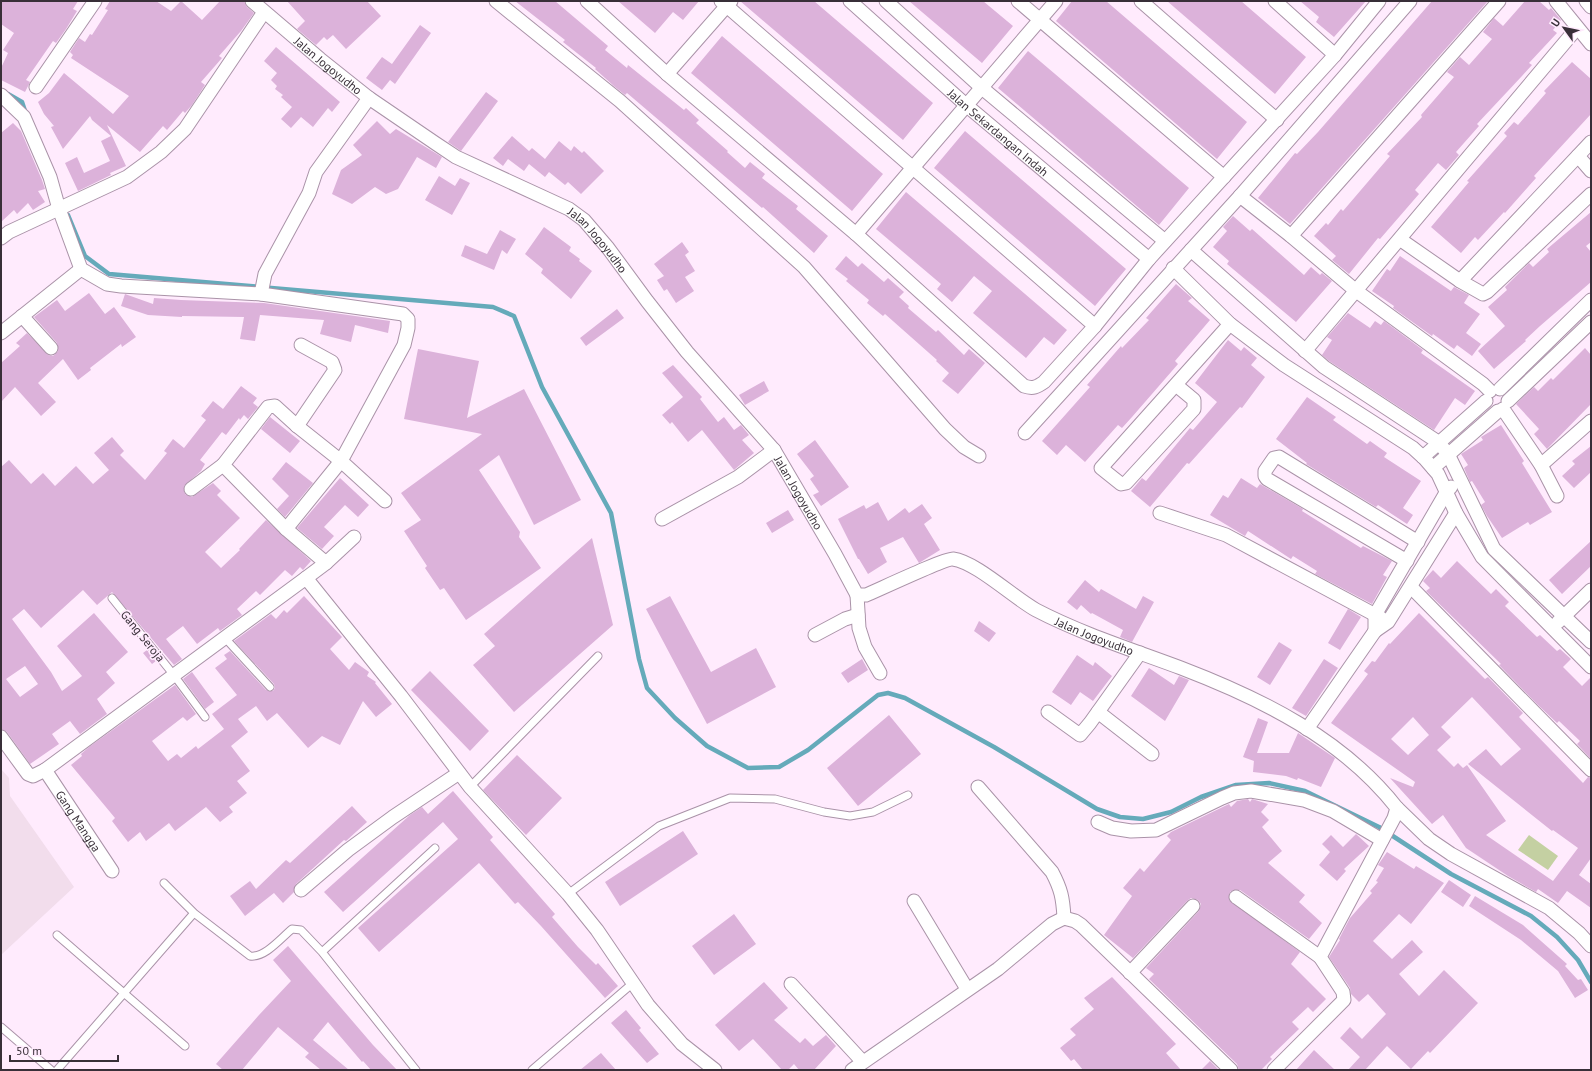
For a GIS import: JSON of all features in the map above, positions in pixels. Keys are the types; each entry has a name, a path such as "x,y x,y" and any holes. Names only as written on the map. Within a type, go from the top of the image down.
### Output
{"street":[{"path":"36,87 95,1"},
{"name":"Jalan Jogoyudho","path":"252,1 369,98 456,157 569,209 584,220 608,248 687,352 774,450 836,554 857,595 866,595 951,558 959,560 967,563 1036,609 1140,653 1182,668 1268,705 1331,744 1356,765 1386,794 1396,813 1429,839 1451,854 1549,908 1579,933 1591,946"},
{"path":"496,1 620,102 804,268 945,429 964,447 979,456"},
{"path":"587,1 667,74 856,234 1024,386 1031,389 1038,387 1044,382 1095,326 1149,259 1335,55 1379,1"},
{"name":"Jalan Sekardangan Indah","path":"850,1 966,105 1149,259"},
{"name":"Jalan Sekardangan Indah","path":"886,1 982,88 1165,241"},
{"path":"1018,1 1224,177"},
{"path":"856,234 1056,1"},
{"path":"1142,1 1277,120"},
{"path":"1275,1 1335,55"},
{"path":"1025,433 1173,268 1240,196 1410,1"},
{"path":"1291,236 1499,1"},
{"path":"1556,1 1591,44"},
{"path":"1586,1 1591,7"},
{"path":"667,74 726,3 912,168 1095,326"},
{"path":"1,238 8,232 127,177 161,152 185,129 264,12"},
{"path":"1305,351 1355,290 1401,240 1577,28"},
{"path":"1,95 24,117 50,178 81,269 107,284 261,293 403,314 408,319 408,328 404,345 341,461 286,529"},
{"path":"261,293 265,274 309,193 316,172 369,98"},
{"path":"1460,281 1591,142"},
{"path":"1578,156 1591,171"},
{"path":"1401,240 1460,281 1480,293 1487,292 1591,194"},
{"path":"1240,196 1291,236 1355,290 1483,384 1492,394 1507,396 1503,407"},
{"path":"1191,250 1324,367 1438,442 1448,454 1494,549 1591,642"},
{"path":"1173,268 1230,324 1284,365 1413,448 1423,457 1433,468 1447,491 1456,513 1482,557 1551,629 1591,667"},
{"path":"1,333 81,269"},
{"path":"1423,457 1591,300"},
{"path":"22,316 51,348"},
{"path":"1433,468 1503,407 1591,322"},
{"path":"1176,385 1194,400 1194,409 1126,483 1121,484 1101,468 1230,324"},
{"path":"297,426 335,370 332,362 301,345"},
{"path":"1492,394 1489,408 1503,407"},
{"path":"191,489 223,465 268,407 275,406 297,426 341,461 385,501"},
{"path":"1503,407 1541,465 1557,496"},
{"path":"1541,465 1591,421"},
{"path":"662,519 738,477 774,450"},
{"path":"1407,561 1267,479 1265,471 1274,458 1279,457 1418,542"},
{"path":"223,465 286,529 326,563"},
{"path":"1375,631 1375,615 1447,491 1460,479"},
{"path":"1160,513 1226,535 1388,622"},
{"path":"1307,729 1375,631 1388,622 1456,513"},
{"path":"1,737 28,774 33,776 45,770 326,563 354,537"},
{"path":"306,578 401,696 470,787 568,894 597,930 648,1005 682,1044 715,1070"},
{"path":"1411,587 1591,770"},
{"path":"1551,629 1591,590"},
{"path":"857,595 859,628 865,647 880,673"},
{"path":"815,635 845,619 858,615"},
{"path":"1048,712 1080,735 1140,653"},
{"path":"1098,712 1152,754"},
{"name":"Gang Mangga","path":"45,770 112,871"},
{"path":"301,890 348,850 393,817 459,773"},
{"path":"978,787 1052,872 1060,886 1063,898 1064,918"},
{"path":"1098,822 1112,828 1131,831 1156,830 1234,793 1251,791 1304,800 1333,811 1384,837"},
{"path":"1320,957 1396,813"},
{"path":"1236,898 1320,957 1343,992 1344,1000 1274,1070"},
{"path":"914,901 966,989"},
{"path":"1130,973 1193,906"},
{"path":"852,1070 862,1061 922,1022 966,989 998,969 1052,924 1064,918 1075,921 1081,926 1231,1070"},
{"path":"791,984 862,1061"}],"lane":[{"name":"Gang Seroja","path":"112,598 174,674 205,717"},
{"path":"225,638 270,687"},
{"path":"470,787 598,656"},
{"path":"568,894 659,826 730,798 775,799 824,812 850,816 873,812 908,795"},
{"path":"322,952 435,848"},
{"path":"164,883 194,913 250,956 256,957 263,954 292,929 301,930 322,952 416,1070"},
{"path":"57,1070 194,913"},
{"path":"57,935 185,1046"},
{"path":"532,1070 633,983"},
{"path":"1,1027 51,1070"}],"shaded area":[{"path":"1,769 9,778 10,796 74,887 1,955"}],"green space":[{"path":"1529,835 1558,856 1548,870 1518,850"}],"building":[{"path":"1,1 78,1 73,9 77,11 66,29 56,43 53,41 26,80 30,82 25,92 1,80 1,68 8,53 3,50 14,33 1,24"},
{"path":"110,1 156,1 171,11 181,1 202,20 220,1 244,1 247,7 254,13 241,31 219,56 222,58 201,82 205,85 192,105 185,113 183,111 167,130 163,126 140,152 107,125 126,166 78,191 65,163 77,157 84,173 110,161 101,141 111,136 92,120 90,116 63,149 51,127 54,126 44,114 38,102 49,93 64,73 113,114 129,96 71,58 73,55 70,52 79,38 85,42 90,34 92,35 108,10 105,9"},
{"path":"287,1 367,1 381,16 346,49 333,35 327,40 324,37 316,45 297,29 305,21"},
{"path":"515,1 555,1 608,46 605,50 627,68 628,65 684,110 686,108 699,120 696,123 745,168 750,162 765,174 762,178 798,206 796,209 828,236 814,253 763,207 762,208 627,93 625,95 615,87 595,69 596,68 563,42 565,40"},
{"path":"618,1 699,1 683,20 673,12 655,33"},
{"path":"740,1 814,1 933,103 903,140"},
{"path":"909,1 983,1 1013,26 982,63"},
{"path":"1072,1 1106,1 1247,122 1217,159 1056,21"},
{"path":"1167,1 1241,1 1306,57 1275,94"},
{"path":"1300,1 1366,1 1334,37 1316,22 1319,17"},
{"path":"1432,1 1488,1 1290,224 1258,198 1295,153 1297,154 1318,132"},
{"path":"1525,1 1539,1 1549,10 1551,8 1561,20 1553,30 1557,33 1529,63 1532,65 1477,124 1479,126 1456,152 1459,155 1446,170 1438,163 1415,190 1419,194 1380,239 1378,238 1349,274 1332,260 1336,256 1314,236 1326,223 1328,225 1341,209 1343,211 1390,156 1387,154 1422,117 1421,115 1454,77 1447,72 1460,57 1469,65 1492,39 1483,32 1494,18 1503,26"},
{"path":"420,25 431,33 395,84 390,80 382,90 366,78 382,57 392,64"},
{"path":"722,36 883,174 852,211 691,73"},
{"path":"276,47 340,102 332,112 328,108 313,127 301,117 291,128 281,119 292,107 281,97 283,95 275,89 277,86 271,80 277,73 264,61"},
{"path":"1028,51 1189,188 1159,225 998,88"},
{"path":"1572,62 1591,79 1591,114 1534,176 1536,178 1505,213 1504,212 1478,240 1475,237 1461,253 1431,227 1469,182 1467,181 1507,136 1504,133 1514,122 1518,125 1546,93 1544,91"},
{"path":"486,92 498,101 461,151 448,142"},
{"path":"377,121 390,134 396,129 442,157 436,168 417,157 398,189 386,194 375,187 352,204 332,194 341,170 362,155 353,145"},
{"path":"13,123 21,131 42,180 45,189 38,191 45,202 33,210 28,203 17,214 14,210 1,222 1,133"},
{"path":"965,131 1126,269 1095,306 934,168"},
{"path":"512,136 529,151 532,148 545,159 559,141 571,151 574,146 582,153 584,151 604,171 581,194 568,182 565,185 549,172 545,177 529,164 524,171 508,159 503,166 493,158"},
{"path":"439,176 455,186 460,178 470,183 452,215 425,200"},
{"path":"906,192 1067,330 1054,345 1044,337 1026,358 973,313 992,291 974,276 952,302 937,289 941,284 876,229"},
{"path":"1591,212 1591,242 1586,246 1591,252 1591,282 1540,326 1525,340 1526,341 1494,369 1478,351 1505,326 1488,307 1507,290 1505,287 1529,263 1533,267 1549,252 1547,249"},
{"path":"1233,216 1250,231 1252,229 1304,275 1311,267 1320,275 1322,273 1332,281 1296,322 1227,264 1229,261 1213,247 1227,231 1223,227"},
{"path":"544,227 571,247 569,251 592,271 571,299 541,273 543,269 525,254"},
{"path":"500,230 516,239 507,254 502,250 494,270 461,256 465,245 487,254"},
{"path":"682,242 689,252 685,255 695,271 685,277 694,291 676,303 667,289 664,291 657,280 664,276 654,264"},
{"path":"846,256 858,267 862,263 884,282 888,278 904,292 899,297 909,306 908,308 936,332 938,330 964,355 969,349 985,363 958,394 942,381 949,373 936,361 937,360 885,314 883,316 867,303 869,300 846,281 848,279 835,269"},
{"path":"1400,256 1451,291 1454,287 1469,295 1464,303 1480,314 1466,333 1481,344 1472,356 1457,345 1454,349 1433,334 1432,336 1372,291 1387,269 1390,271"},
{"path":"1176,284 1192,298 1188,301 1210,320 1175,361 1178,364 1132,417 1122,428 1118,425 1085,462 1066,445 1057,455 1042,441 1090,387 1087,385 1121,346 1122,348 1149,320 1146,318"},
{"path":"89,293 105,314 114,307 136,337 122,347 121,344 90,368 91,370 78,380 63,359 38,383 56,402 41,416 15,387 1,402 1,363 20,346 16,343 27,333 48,355 53,356 58,351 57,343 34,317 57,300 65,311"},
{"path":"125,294 153,304 154,298 264,303 390,321 388,333 355,325 351,342 320,334 324,320 260,315 255,341 240,339 244,317 182,317 148,315 121,306"},
{"path":"617,309 624,318 586,346 580,338"},
{"path":"1348,313 1370,328 1375,321 1381,325 1384,321 1423,350 1421,353 1475,391 1465,405 1455,398 1434,430 1322,355 1332,340 1327,337"},
{"path":"1228,340 1241,351 1244,347 1257,358 1251,365 1265,377 1242,408 1240,407 1189,464 1187,463 1150,507 1131,491 1142,478 1146,481 1190,428 1193,430 1217,402 1195,383"},
{"path":"1585,348 1591,355 1591,404 1547,449 1534,434 1539,429 1516,404 1534,387 1538,391 1551,378 1553,380"},
{"path":"418,349 479,361 467,418 524,389 581,500 534,525 499,455 479,470 520,532 519,537 541,568 466,620 444,588 440,590 425,568 427,566 404,531 421,520 401,493 482,434 404,419"},
{"path":"673,365 702,397 700,399 718,422 724,417 734,430 741,425 749,435 742,440 754,453 734,470 702,430 688,442 672,422 670,424 662,415 683,397 662,373"},
{"path":"764,381 769,391 745,405 739,395"},
{"path":"241,386 257,398 253,403 258,407 248,419 244,415 240,420 239,418 226,435 222,432 200,460 205,464 201,471 184,486 185,494 192,497 213,483 221,491 217,495 240,518 205,552 221,568 240,550 239,549 266,520 311,561 303,570 300,567 292,576 285,570 260,595 256,591 237,609 242,615 220,631 218,628 197,644 183,626 166,639 182,659 174,665 112,592 97,605 83,590 41,628 24,609 12,619 51,672 62,691 82,676 57,646 94,613 128,652 106,672 115,683 97,699 107,714 80,734 70,721 52,734 59,744 30,764 7,732 1,729 1,467 9,460 31,484 43,473 55,486 76,466 93,484 109,470 94,453 112,437 124,451 120,455 145,480 167,453 164,451 173,439 184,448 206,420 201,416 213,401 223,409","holes":["25,666 38,684 20,697 6,679"]},
{"path":"1307,397 1336,417 1333,420 1367,444 1370,441 1387,453 1384,457 1421,481 1403,508 1413,515 1407,524 1378,505 1376,507 1306,464 1307,463 1276,439"},
{"path":"270,417 300,441 290,453 261,429"},
{"path":"1501,425 1524,461 1522,463 1552,512 1530,525 1528,522 1502,538 1481,505 1485,502 1472,481 1470,482 1464,468 1468,465 1461,454 1483,440 1481,437"},
{"path":"815,440 849,487 821,506 813,495 819,492 810,479 814,476 797,454"},
{"path":"1591,446 1591,472 1574,488 1562,476 1575,464 1572,461"},
{"path":"286,462 313,483 285,517 277,509 289,496 272,479"},
{"path":"340,478 369,505 358,517 345,505 324,527 334,536 322,549 297,528"},
{"path":"1241,478 1257,488 1260,484 1303,509 1302,511 1361,548 1363,546 1392,561 1383,575 1387,577 1372,604 1315,574 1317,571 1293,556 1291,559 1248,531 1245,536 1210,515 1223,495 1228,498"},
{"path":"878,502 888,521 905,508 909,513 922,504 932,518 924,524 940,550 919,563 903,537 880,548 887,562 868,574 858,559 838,519 864,505 866,509"},
{"path":"788,510 794,520 772,533 766,523"},
{"path":"592,538 613,625 514,712 473,665 495,646 484,634"},
{"path":"1591,541 1591,566 1562,594 1549,580"},
{"path":"1457,561 1491,594 1496,589 1509,602 1505,606 1537,637 1540,635 1557,651 1560,649 1571,659 1563,667 1582,686 1591,677 1591,759 1577,744 1580,741 1559,721 1557,723 1537,704 1499,665 1501,664 1426,591 1430,588 1423,581 1433,570 1441,578"},
{"path":"1085,580 1099,592 1101,589 1136,609 1143,596 1154,602 1132,642 1120,637 1123,630 1092,613 1091,614 1081,605 1077,610 1067,602"},
{"path":"304,596 342,637 330,649 349,670 355,662 369,672 367,676 376,682 375,683 392,704 376,717 363,701 340,745 322,736 308,748 277,713 267,721 256,706 238,719 248,732 231,746 250,771 237,781 247,793 229,807 233,812 220,822 206,807 175,831 169,823 146,841 140,832 128,842 112,821 115,818 71,765 82,756 81,754 89,747 175,685 196,714 187,721 183,717 152,741 168,761 177,754 181,758 196,746 198,749 224,729 212,714 237,695 215,668 227,659 224,655 230,651 266,690 273,691 275,688 274,684 234,641 271,614 276,619 284,610 287,613"},
{"path":"670,596 711,672 756,648 776,687 707,724 646,609"},
{"path":"1348,609 1361,617 1340,650 1328,643"},
{"path":"1419,613 1485,679 1488,677 1523,713 1519,717 1583,783 1588,777 1591,778 1591,858 1579,875 1591,884 1591,908 1567,891 1558,903 1538,889 1536,892 1508,876 1466,848 1443,815 1432,824 1390,778 1413,787 1415,782 1331,723 1368,674 1364,671 1372,661 1375,662 1389,643 1390,644","holes":["1472,697 1521,749 1501,766 1486,749 1468,764 1552,831 1553,830 1578,848 1553,881 1486,835 1506,821 1467,765 1463,768 1458,763 1454,767 1437,750 1451,737 1441,727","1413,717 1429,735 1408,755 1391,739"]},
{"path":"979,621 996,633 989,642 974,631"},
{"path":"1279,642 1292,650 1270,685 1257,677"},
{"path":"147,650 156,661 152,664 143,653"},
{"path":"1077,655 1093,666 1095,662 1112,676 1093,701 1080,692 1071,705 1052,692"},
{"path":"862,659 868,670 848,683 841,673"},
{"path":"1324,659 1338,668 1306,716 1292,708"},
{"path":"1149,668 1174,685 1179,676 1189,680 1165,721 1131,696"},
{"path":"430,671 489,731 470,751 411,690"},
{"path":"192,672 214,702 205,709 183,679"},
{"path":"889,715 921,754 858,806 827,768"},
{"path":"1258,718 1268,722 1257,753 1289,753 1298,733 1335,758 1321,787 1298,778 1297,780 1286,776 1253,772 1254,761 1243,757"},
{"path":"517,755 562,798 526,835 483,790"},
{"path":"453,791 493,837 490,840 555,914 552,917 578,947 596,965 598,963 618,986 605,998 541,926 518,902 515,904 479,863 379,952 358,928 458,839 443,822 343,912 324,892 410,815 422,807 428,814"},
{"path":"1248,799 1250,802 1252,799 1268,804 1261,812 1269,820 1262,827 1282,851 1268,863 1305,895 1299,902 1322,923 1309,939 1240,890 1233,890 1230,892 1229,900 1300,952 1291,964 1326,999 1313,1012 1308,1007 1292,1022 1299,1029 1270,1057 1272,1059 1261,1070 1239,1070 1237,1064 1149,979 1154,974 1146,968 1199,911 1201,904 1198,900 1191,898 1187,901 1133,958 1104,935 1132,896 1123,888 1140,868 1144,872 1171,840 1167,836 1171,832 1229,804 1231,807 1237,801"},
{"path":"352,806 367,822 346,841 344,840 296,884 294,892 283,903 274,893 245,916 230,896 250,881 256,889 286,860 290,863"},
{"path":"683,831 698,854 620,906 605,882"},
{"path":"1356,834 1369,846 1344,869 1346,871 1337,881 1319,865 1330,852 1322,844 1331,835 1343,847"},
{"path":"1387,852 1414,869 1416,866 1444,883 1411,924 1399,914 1373,941 1392,959 1412,940 1423,952 1399,974 1419,996 1444,970 1478,1003 1430,1053 1428,1051 1411,1069 1387,1046 1365,1070 1348,1070 1360,1057 1340,1038 1350,1027 1362,1039 1386,1014 1368,994 1359,1002 1351,994 1350,988 1329,957 1340,940 1339,939 1350,918 1372,893 1370,891 1378,882 1376,881 1384,868 1378,865"},
{"path":"1449,880 1471,895 1463,907 1441,892"},
{"path":"1475,896 1523,925 1567,964 1565,966 1578,980 1581,979 1588,990 1575,998 1558,971 1521,940 1469,906"},
{"path":"734,914 756,944 714,975 692,946"},
{"path":"288,946 373,1045 397,1070 371,1070 363,1061 362,1062 328,1022 313,1040 349,1070 321,1070 305,1057 309,1053 278,1027 242,1070 223,1070 216,1064 291,981 273,960"},
{"path":"1112,977 1176,1044 1166,1053 1181,1070 1083,1070 1074,1059 1071,1061 1060,1048 1076,1035 1070,1029 1094,1009 1084,998"},
{"path":"764,982 788,1008 774,1020 800,1043 805,1038 813,1046 826,1035 836,1046 814,1070 799,1070 794,1064 788,1070 782,1070 753,1039 739,1051 715,1025"},
{"path":"626,1010 641,1028 639,1030 659,1054 647,1063 611,1023"},
{"path":"1314,1050 1335,1070 1296,1070"},
{"path":"601,1053 616,1070 580,1070"},
{"path":"1210,1061 1219,1070 1201,1070"}],"waterway":[{"path":"8,94 22,102 26,114"},
{"path":"68,215 85,256 109,274 493,307 514,316 542,387 611,513 639,659 647,688 675,718 707,746 748,768 779,767 808,750 878,695 888,693 905,698 994,747 1097,809 1120,817 1143,819 1171,812 1201,797 1236,785 1269,783 1305,791 1379,827 1451,874 1531,916 1557,937 1578,960 1591,982"}]}
